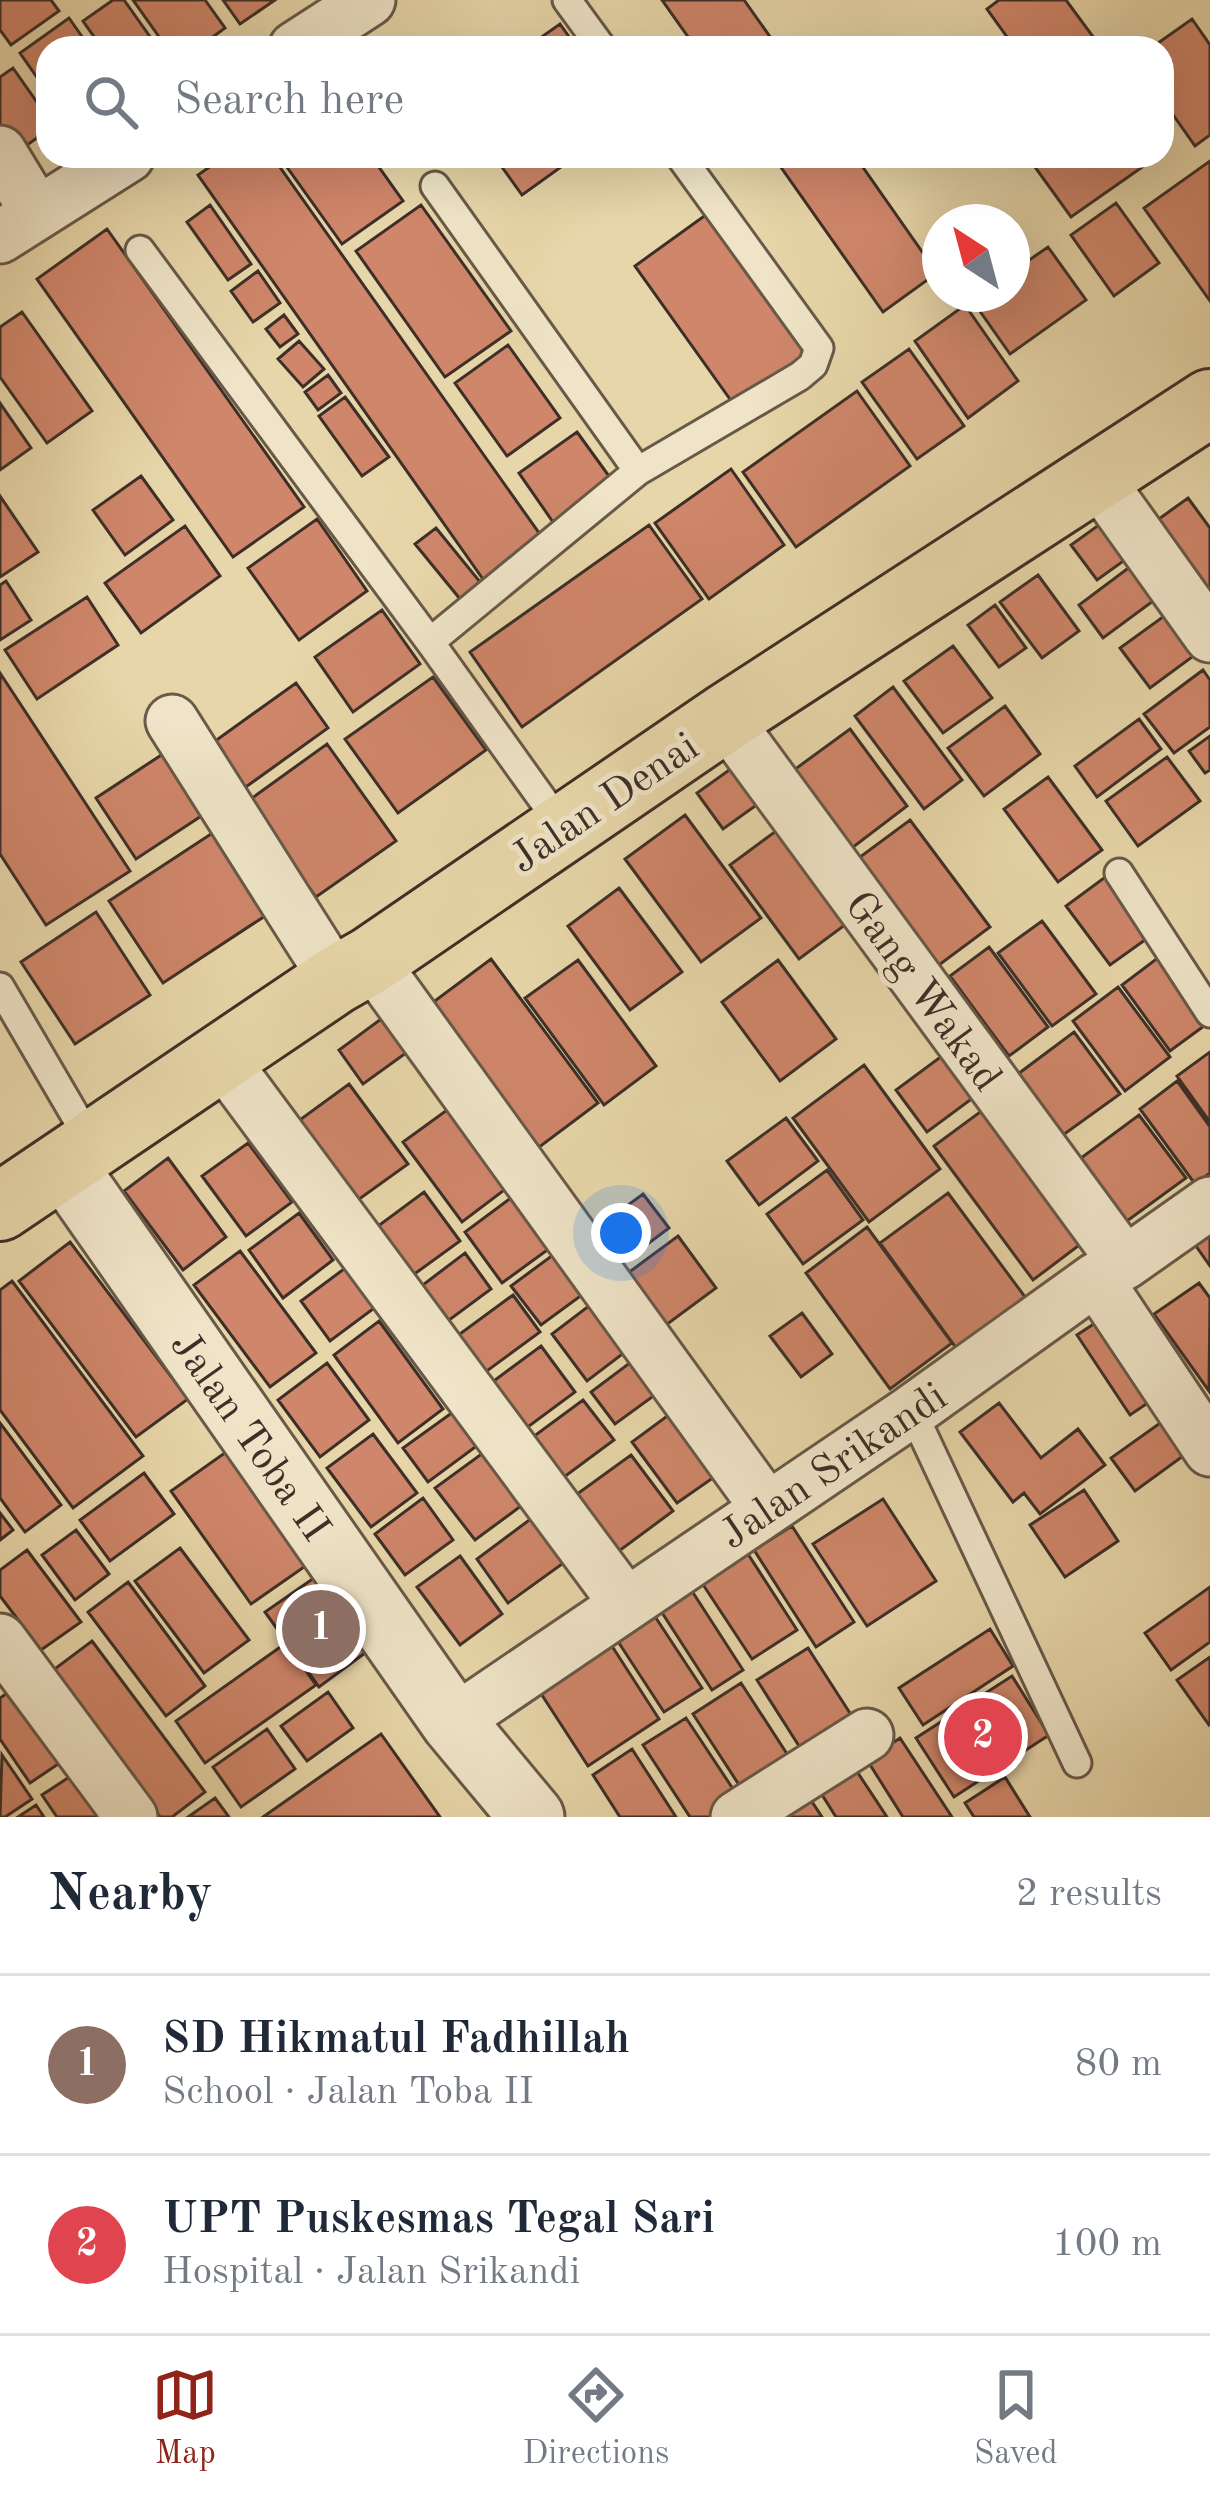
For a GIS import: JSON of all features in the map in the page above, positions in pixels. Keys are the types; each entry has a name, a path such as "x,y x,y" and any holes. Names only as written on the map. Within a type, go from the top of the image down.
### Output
{"main road":[{"name":"Jalan Denai","path":"0,1207 724,718 1210,403"}],"street":[{"path":"314,36 369,0"},
{"path":"0,152 19,225 109,168"},
{"path":"1095,476 1210,636"},
{"name":"Gang Wakad","path":"724,718 1111,1270 1210,1450"},
{"path":"172,721 354,970 767,1508"},
{"path":"223,1059 626,1604"},
{"name":"Jalan Toba II","path":"78,1155 453,1722 532,1817"},
{"name":"Jalan Srikandi","path":"453,1722 1210,1203"},
{"path":"0,1640 131,1817"},
{"path":"737,1817 867,1735"}],"lane":[{"path":"568,0 594,36"},
{"path":"430,643 638,471 813,365 819,348 689,168"},
{"path":"435,186 638,471"},
{"path":"140,250 563,828"},
{"path":"1119,873 1210,1013"},
{"path":"0,986 78,1155"},
{"path":"912,1411 1077,1763"}],"building":[{"path":"0,0 51,0 59,11 11,45 0,30"},
{"path":"113,0 124,0 150,36 94,36 83,21"},
{"path":"133,0 205,0 225,28 214,36 158,36"},
{"path":"223,0 275,0 240,24"},
{"path":"662,0 744,0 770,36 688,36"},
{"path":"999,0 1066,0 1093,36 1006,36 987,9"},
{"path":"69,18 82,36 44,36"},
{"path":"1192,19 1210,45 1210,135 1195,146 1174,116 1174,36 1168,36"},
{"path":"560,24 568,36 543,36"},
{"path":"36,42 36,76 20,53"},
{"path":"13,68 36,101 36,139 16,153 0,131 0,77"},
{"path":"1210,161 1210,301 1144,208"},
{"path":"208,168 280,168 544,540 485,582 198,175"},
{"path":"288,168 380,168 403,201 342,244"},
{"path":"503,168 560,168 522,195"},
{"path":"781,168 863,168 922,252 922,284 883,312"},
{"path":"1036,168 1141,168 1071,217"},
{"path":"1116,203 1159,263 1114,296 1071,235"},
{"path":"210,205 251,264 228,280 187,222"},
{"path":"421,205 511,331 445,377 356,251"},
{"path":"707,214 809,358 737,409 635,266"},
{"path":"107,229 304,507 233,557 37,279"},
{"path":"1048,247 1086,300 1010,354 980,312 1030,312 1030,260"},
{"path":"258,271 280,303 253,322 231,291"},
{"path":"22,312 92,411 47,443 0,377 0,327"},
{"path":"955,312 970,312 1018,381 968,418 915,341"},
{"path":"284,315 298,334 280,347 266,329"},
{"path":"299,341 324,369 303,387 278,359"},
{"path":"508,345 560,418 507,456 455,383"},
{"path":"909,349 964,426 917,459 862,382"},
{"path":"328,375 341,393 318,410 305,392"},
{"path":"857,391 910,466 796,547 743,472"},
{"path":"345,397 389,457 362,476 319,416"},
{"path":"0,403 31,448 0,470"},
{"path":"577,432 614,483 555,525 519,473"},
{"path":"731,469 784,545 709,599 655,523"},
{"path":"141,476 173,520 125,555 93,510"},
{"path":"0,496 38,552 0,577"},
{"path":"1188,498 1210,528 1210,617 1145,529"},
{"path":"317,519 367,591 299,640 248,568"},
{"path":"1103,522 1129,557 1097,580 1071,545"},
{"path":"649,525 702,599 522,727 470,652"},
{"path":"185,526 220,576 141,633 105,583"},
{"path":"436,528 485,588 465,605 415,544"},
{"path":"1139,560 1164,593 1103,638 1079,605"},
{"path":"1038,575 1079,631 1042,658 1000,602"},
{"path":"6,581 31,620 0,640 0,585"},
{"path":"87,597 118,645 37,699 5,650"},
{"path":"995,605 1026,648 999,667 968,625"},
{"path":"1178,606 1207,646 1150,688 1120,648"},
{"path":"382,610 420,664 353,712 315,657"},
{"path":"953,646 992,698 943,733 904,681"},
{"path":"1203,670 1210,680 1210,727 1174,753 1144,714"},
{"path":"0,673 130,871 46,925 0,854"},
{"path":"433,677 486,750 398,813 345,739"},
{"path":"296,683 328,728 243,789 211,744"},
{"path":"893,687 962,780 924,809 855,716"},
{"path":"1005,706 1040,754 984,796 948,748"},
{"path":"1139,719 1161,749 1097,797 1075,766"},
{"path":"850,729 907,806 852,848 794,770"},
{"path":"1210,736 1210,770 1205,773 1189,751"},
{"path":"178,744 218,805 136,859 96,798"},
{"path":"327,744 396,841 316,897 248,801"},
{"path":"1167,757 1200,801 1138,846 1106,801"},
{"path":"732,768 758,804 723,829 697,793"},
{"path":"1048,777 1102,850 1058,882 1004,809"},
{"path":"685,815 761,918 701,962 625,859"},
{"path":"910,820 990,927 935,968 856,860"},
{"path":"787,823 857,916 799,959 730,865"},
{"path":"214,832 268,914 163,983 109,901"},
{"path":"1108,875 1152,935 1110,965 1066,906"},
{"path":"619,888 682,972 630,1010 568,926"},
{"path":"96,912 150,995 75,1044 21,962"},
{"path":"1042,921 1096,994 1052,1026 998,953"},
{"path":"989,947 1048,1027 1009,1056 950,976"},
{"path":"1159,957 1208,1023 1170,1051 1122,985"},
{"path":"491,959 598,1103 526,1157 420,1012"},
{"path":"578,960 656,1066 604,1105 525,998"},
{"path":"778,960 836,1039 780,1081 722,1002"},
{"path":"1118,987 1170,1057 1125,1091 1073,1021"},
{"path":"381,1019 406,1053 363,1084 339,1050"},
{"path":"1074,1032 1120,1094 1063,1135 1018,1074"},
{"path":"954,1047 985,1089 927,1132 896,1090"},
{"path":"1210,1052 1210,1122 1177,1076"},
{"path":"864,1065 940,1169 869,1222 793,1118"},
{"path":"1177,1081 1210,1127 1210,1173 1195,1184 1140,1109"},
{"path":"349,1084 408,1164 344,1210 286,1130"},
{"path":"995,1101 1094,1234 1033,1280 934,1146"},
{"path":"458,1102 516,1181 462,1222 403,1142"},
{"path":"1139,1115 1186,1178 1127,1221 1081,1158"},
{"path":"786,1118 818,1161 759,1205 727,1161"},
{"path":"248,1143 292,1202 246,1236 202,1176"},
{"path":"168,1158 226,1237 183,1270 124,1191"},
{"path":"827,1170 863,1220 803,1264 767,1214"},
{"path":"523,1189 561,1240 502,1283 465,1232"},
{"path":"424,1192 460,1241 402,1283 366,1235"},
{"path":"948,1193 1028,1301 959,1352 880,1243"},
{"path":"643,1194 669,1228 613,1270 587,1235"},
{"path":"299,1213 333,1260 283,1298 249,1250"},
{"path":"1210,1221 1210,1266 1189,1236"},
{"path":"867,1227 952,1343 890,1389 806,1273"},
{"path":"678,1236 716,1288 662,1328 624,1276"},
{"path":"70,1242 188,1399 136,1437 19,1281"},
{"path":"240,1251 316,1353 270,1387 194,1285"},
{"path":"557,1252 586,1292 541,1325 511,1286"},
{"path":"465,1253 491,1289 433,1332 407,1297"},
{"path":"348,1266 377,1306 330,1341 301,1301"},
{"path":"12,1281 143,1456 73,1508 0,1410 0,1290"},
{"path":"1199,1283 1210,1298 1209,1391 1154,1314"},
{"path":"513,1295 540,1332 480,1376 453,1339"},
{"path":"594,1302 629,1349 587,1381 552,1334"},
{"path":"1115,1310 1167,1390 1130,1415 1077,1335"},
{"path":"802,1313 832,1354 801,1377 770,1336"},
{"path":"379,1321 443,1409 398,1443 334,1355"},
{"path":"541,1346 575,1392 517,1435 483,1389"},
{"path":"635,1359 659,1392 615,1424 591,1392"},
{"path":"327,1363 369,1420 320,1457 278,1400"},
{"path":"583,1400 614,1440 552,1486 522,1445"},
{"path":"999,1403 1041,1458 1078,1429 1105,1465 1040,1514 1024,1493 1013,1502 960,1432"},
{"path":"674,1411 720,1473 677,1503 632,1442"},
{"path":"1177,1411 1201,1443 1135,1491 1111,1458"},
{"path":"453,1412 478,1445 428,1482 403,1448"},
{"path":"0,1423 61,1505 25,1532 0,1498"},
{"path":"373,1434 417,1493 371,1527 327,1468"},
{"path":"236,1445 317,1558 251,1604 171,1491"},
{"path":"487,1450 525,1503 475,1540 435,1488"},
{"path":"631,1455 673,1511 615,1554 573,1497"},
{"path":"144,1473 174,1514 110,1561 80,1520"},
{"path":"1084,1490 1118,1541 1065,1577 1030,1525"},
{"path":"423,1498 453,1540 405,1575 375,1534"},
{"path":"883,1499 936,1581 867,1626 813,1544"},
{"path":"0,1513 13,1530 0,1540"},
{"path":"536,1515 569,1559 508,1603 477,1559"},
{"path":"792,1526 854,1622 816,1647 754,1550"},
{"path":"76,1530 109,1574 75,1600 42,1555"},
{"path":"180,1548 249,1640 204,1673 135,1581"},
{"path":"27,1550 81,1622 41,1650 0,1596 0,1570"},
{"path":"746,1551 797,1630 752,1659 700,1580"},
{"path":"460,1556 502,1614 460,1645 417,1587"},
{"path":"324,1571 376,1645 319,1687 265,1612"},
{"path":"128,1582 205,1686 166,1716 88,1612"},
{"path":"1210,1587 1210,1642 1171,1670 1145,1633"},
{"path":"690,1588 743,1670 712,1690 659,1608"},
{"path":"654,1615 702,1688 664,1712 617,1640"},
{"path":"990,1629 1013,1666 923,1725 899,1688"},
{"path":"92,1641 205,1792 172,1817 160,1817 52,1671"},
{"path":"286,1643 316,1685 205,1763 176,1721"},
{"path":"610,1643 659,1719 588,1766 538,1689"},
{"path":"808,1648 857,1724 806,1757 757,1680"},
{"path":"1210,1657 1210,1724 1209,1725 1177,1680"},
{"path":"1012,1676 1049,1735 954,1797 916,1738"},
{"path":"741,1683 791,1760 743,1791 693,1714"},
{"path":"20,1684 70,1756 30,1783 0,1739 0,1698"},
{"path":"328,1692 353,1728 307,1761 281,1726"},
{"path":"686,1718 739,1798 709,1817 690,1817 643,1745"},
{"path":"267,1729 295,1769 241,1807 213,1767"},
{"path":"381,1734 440,1817 263,1817"},
{"path":"900,1738 952,1817 903,1817 867,1760"},
{"path":"632,1749 676,1817 620,1817 593,1775"},
{"path":"2,1755 32,1799 5,1817 0,1817"},
{"path":"854,1767 887,1817 836,1817 819,1790"},
{"path":"80,1770 103,1817 57,1817 42,1795"},
{"path":"1005,1777 1030,1817 974,1817 965,1803"},
{"path":"805,1791 822,1817 787,1817 781,1807"},
{"path":"215,1798 229,1817 188,1817"},
{"path":"36,1805 44,1817 18,1817"}],"place":[{"name":"SD Hikmatul Fadhillah","path":"321,1629"},
{"name":"UPT Puskesmas Tegal Sari","path":"983,1737"}]}
